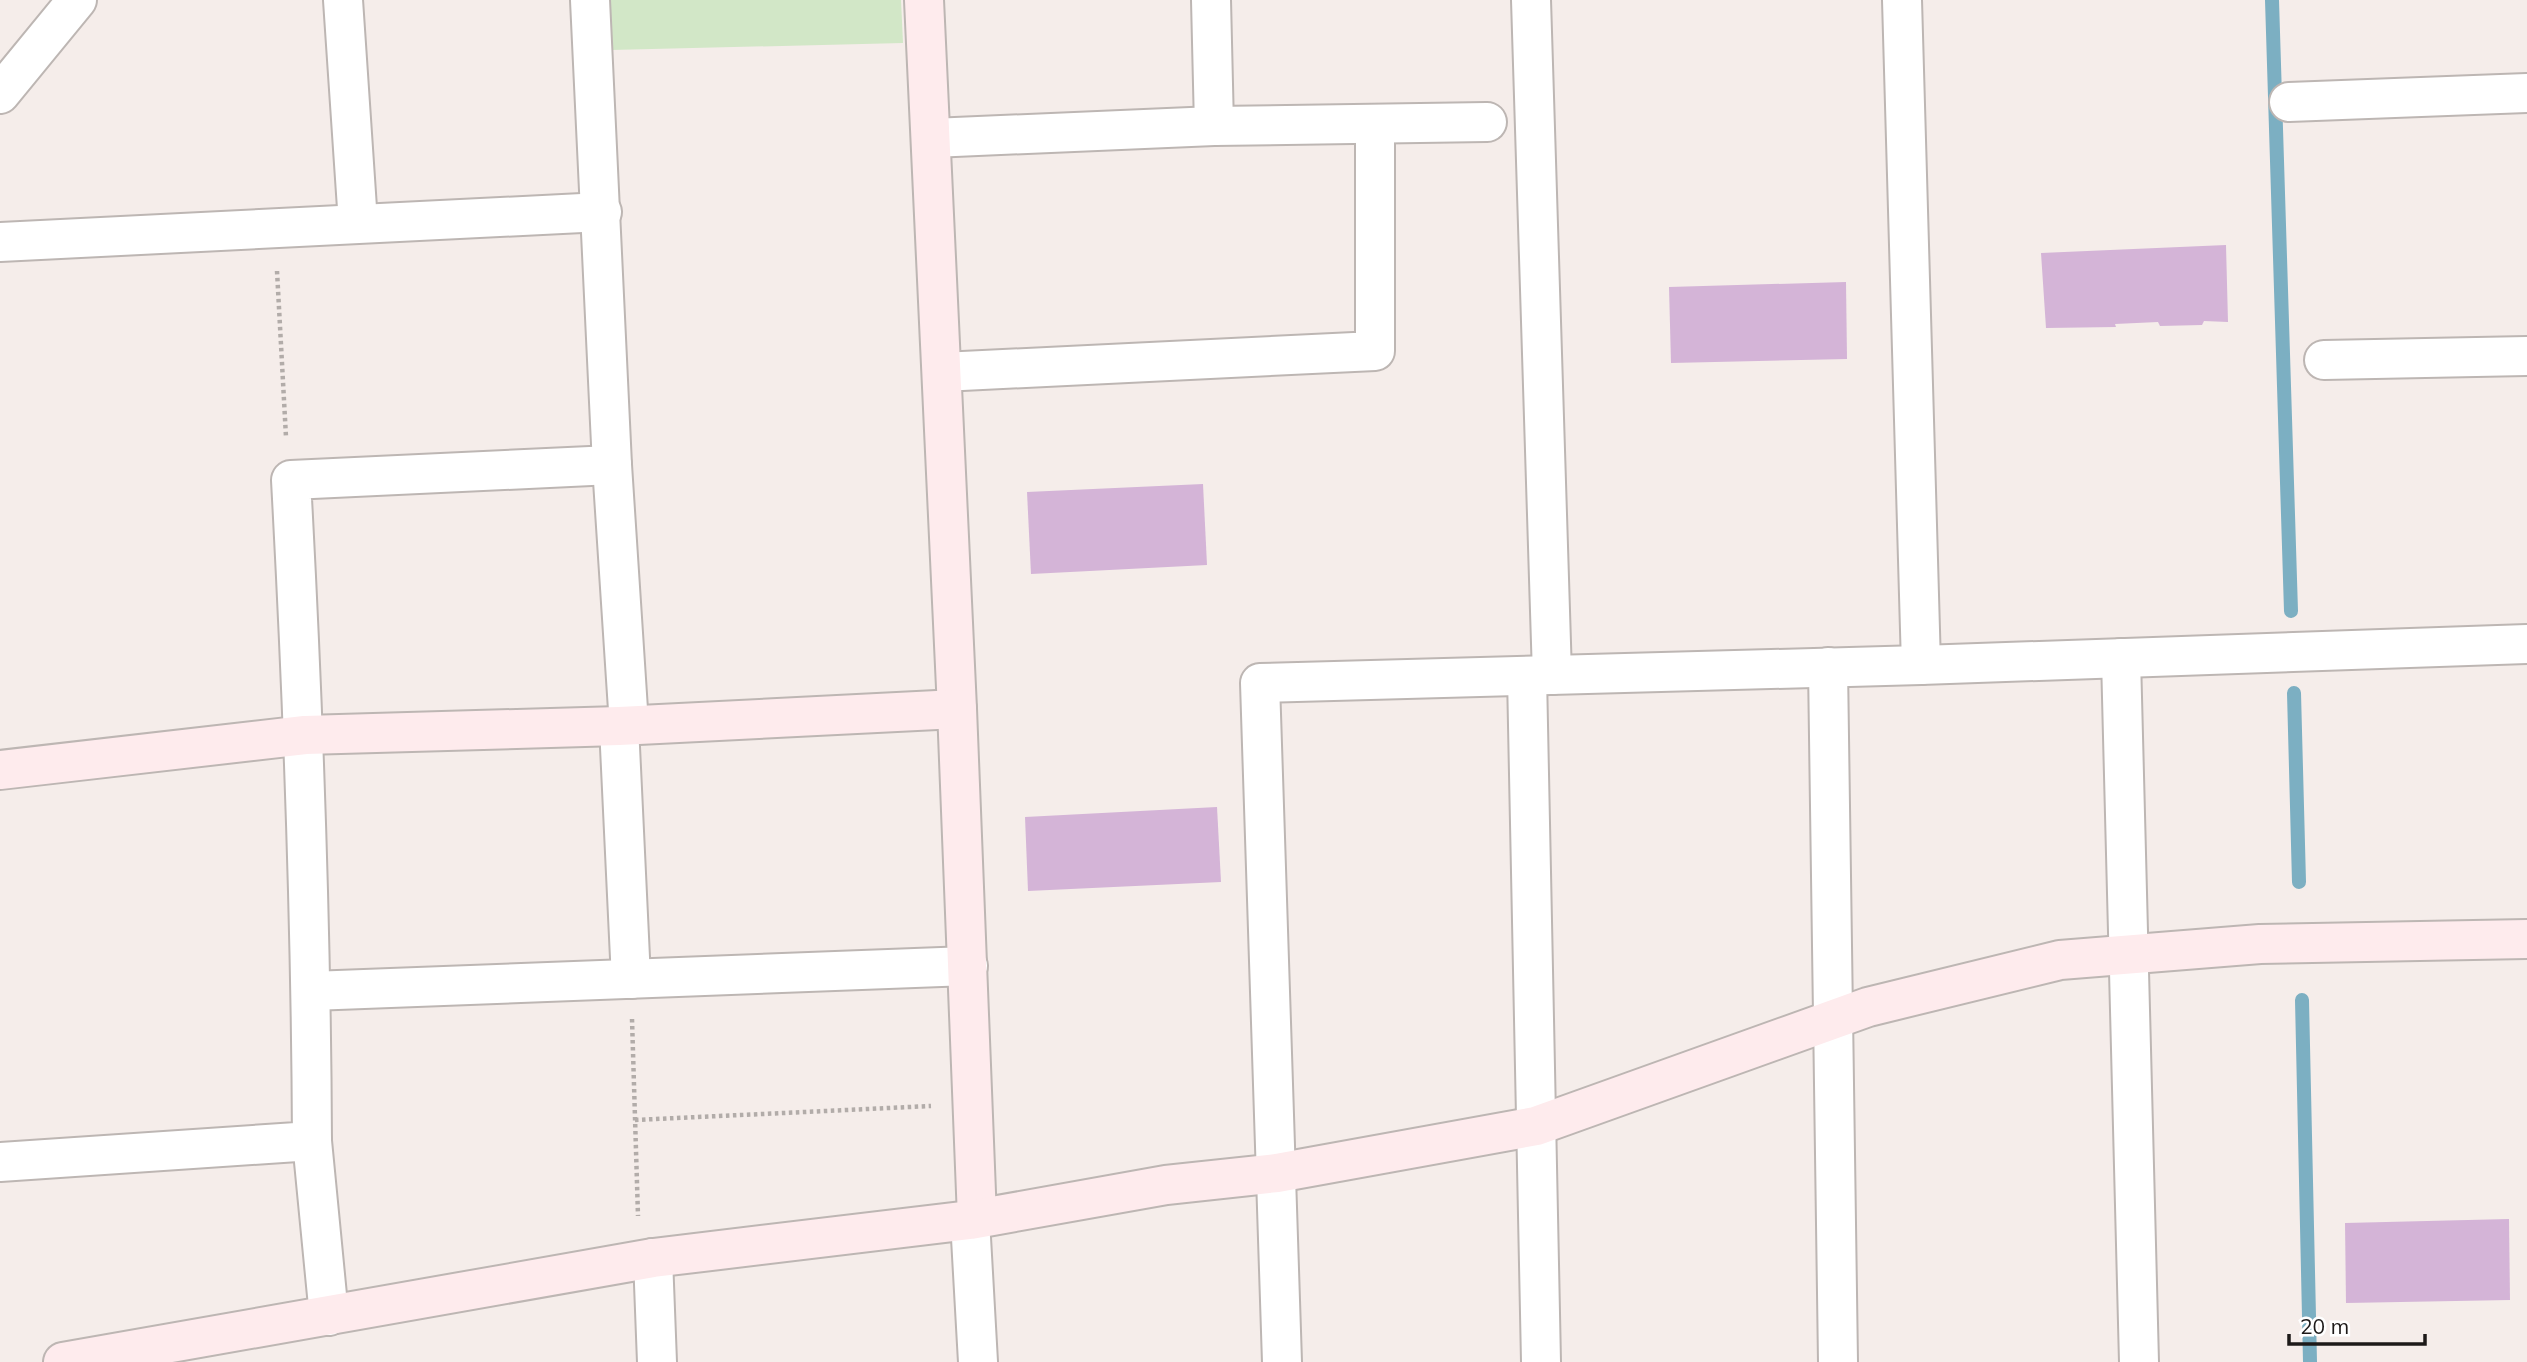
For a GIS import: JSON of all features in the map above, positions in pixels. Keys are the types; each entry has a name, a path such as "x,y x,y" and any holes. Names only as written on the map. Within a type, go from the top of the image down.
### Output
{"street":[{"path":"0,94 77,0"},
{"path":"344,0 358,223"},
{"path":"590,0 624,726 631,979"},
{"path":"924,0 968,966 978,1362"},
{"path":"1211,0 1214,126"},
{"path":"1531,0 1539,676 1536,1126 1541,1362"},
{"path":"1902,0 1921,665"},
{"path":"2289,102 2527,93"},
{"path":"932,138 1214,126 1487,122"},
{"path":"942,372 1376,351 1376,124"},
{"path":"0,242 601,212"},
{"path":"2324,360 2527,356"},
{"path":"329,1316 312,1141 304,735 291,480 612,464"},
{"path":"1282,1362 1260,683 1921,665 2527,644"},
{"path":"2121,658 2140,1362"},
{"path":"1828,667 1839,1362"},
{"path":"0,770 304,735 624,726 957,709"},
{"path":"63,1362 646,1260 974,1219 1166,1185 1277,1173 1536,1126 1868,1007 2060,960 2260,944 2527,939"},
{"path":"311,991 968,966"},
{"path":"0,1162 312,1141"},
{"path":"646,1260 657,1362"}],"path":[{"path":"275,229 286,442 291,480"},
{"path":"631,979 635,1121 646,1260"},
{"path":"635,1121 972,1105"}],"green space":[{"path":"608,0 901,0 903,43 611,50"}],"building":[{"path":"2226,245 2228,322 2204,321 2202,325 2160,326 2158,322 2115,324 2116,327 2046,328 2041,253"},
{"path":"1846,282 1847,359 1671,363 1669,287"},
{"path":"1203,484 1207,565 1031,574 1027,492"},
{"path":"1217,807 1221,882 1028,891 1025,817"},
{"path":"2509,1219 2510,1300 2346,1303 2345,1223"}],"waterway":[{"path":"2272,0 2291,611"},
{"path":"2294,693 2299,882"},
{"path":"2302,1000 2310,1362"}]}
